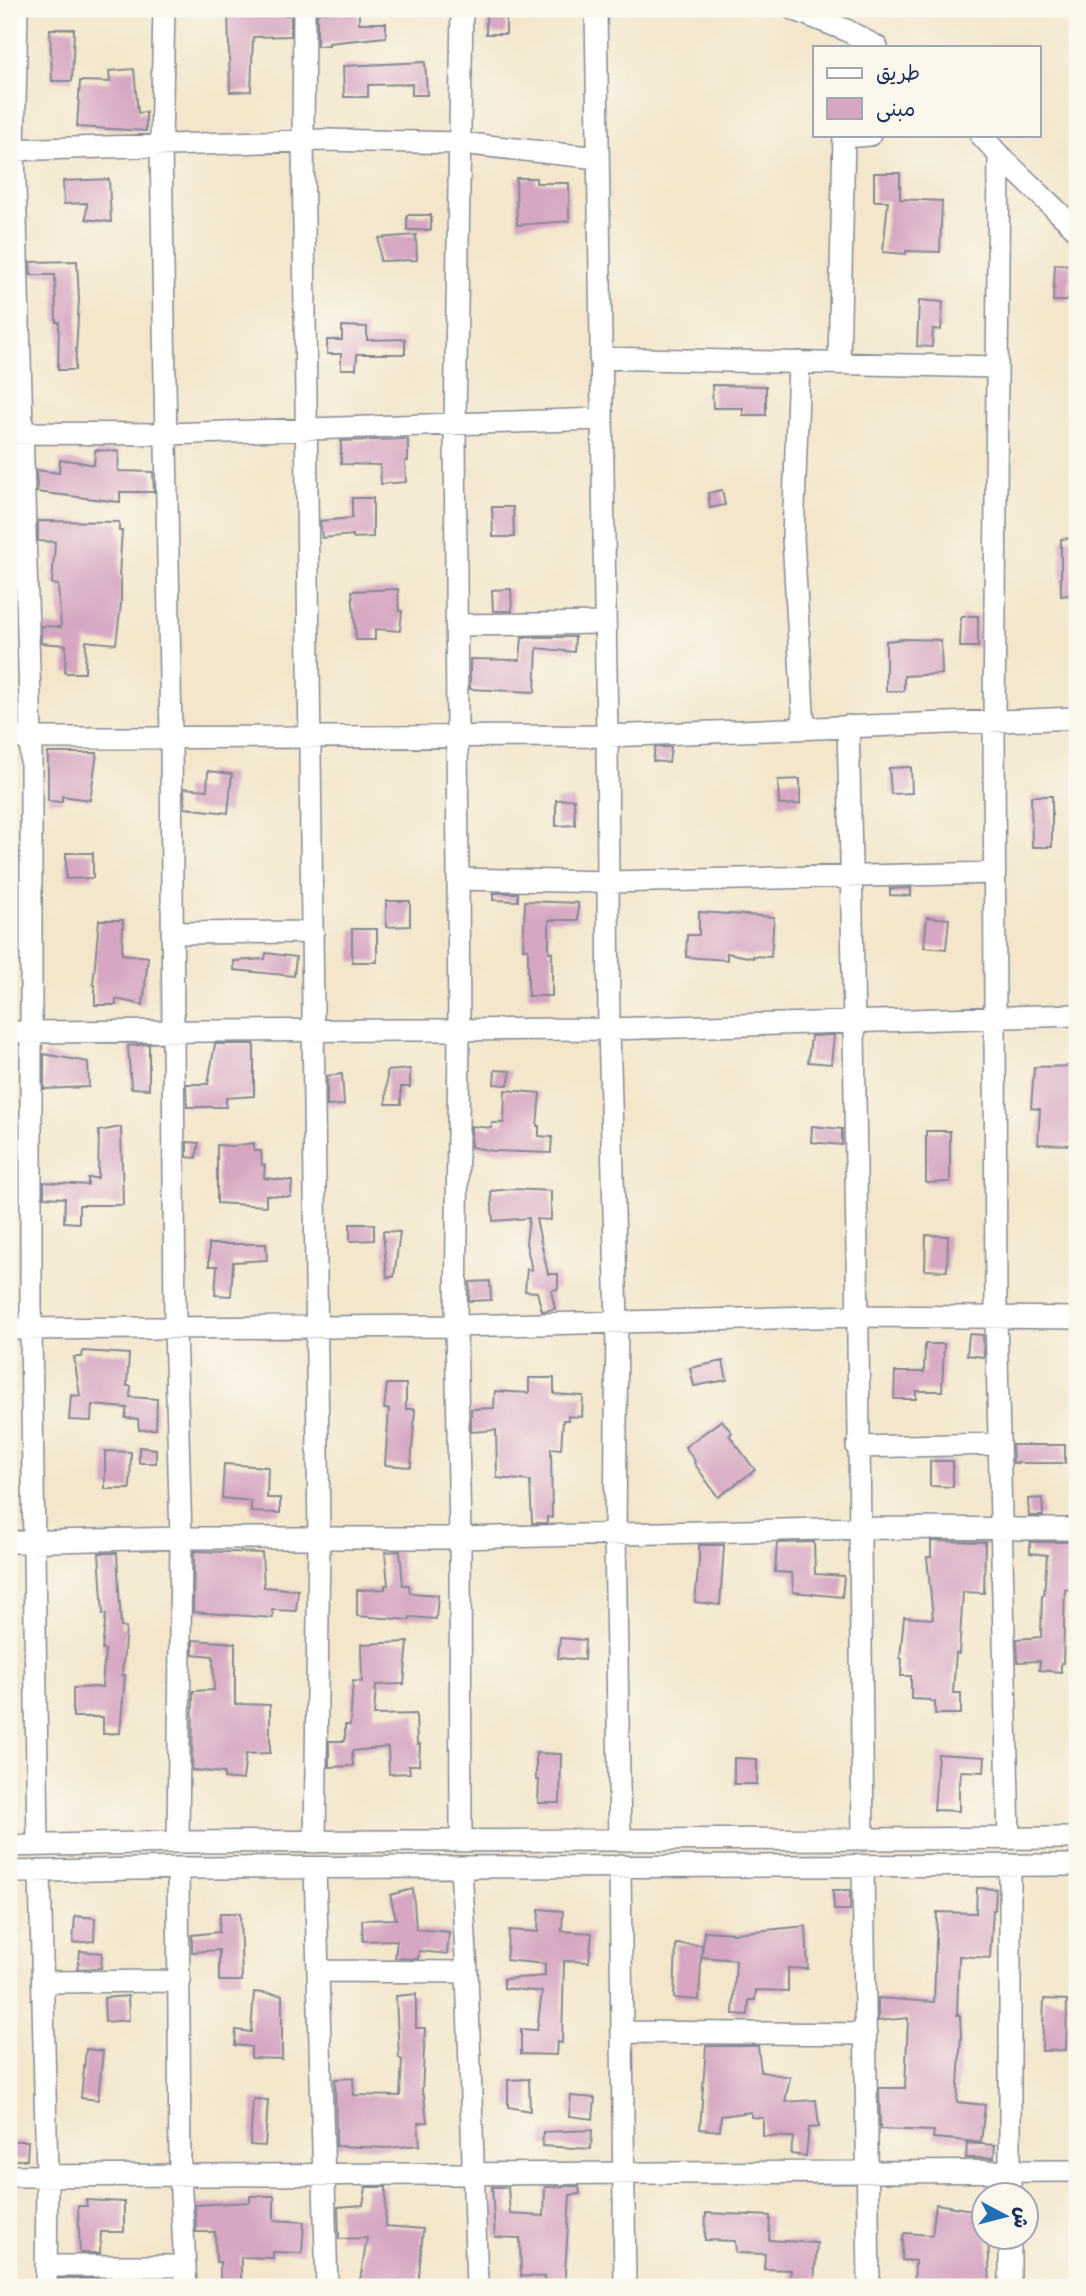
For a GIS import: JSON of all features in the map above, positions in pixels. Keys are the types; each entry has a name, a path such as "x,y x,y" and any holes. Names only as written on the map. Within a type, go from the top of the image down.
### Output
{"street":[{"path":"17,9 11,150 16,433 31,738 19,1032 31,1329 38,1845"},
{"path":"164,9 160,145 171,737 175,1329 181,1538 178,1842"},
{"path":"304,9 303,140 319,1539 315,1842"},
{"path":"461,1841 456,1326 459,1031 455,424 462,9"},
{"path":"596,9 600,419 607,736 608,1028 617,1321 615,1536 620,1840"},
{"path":"793,9 846,39 873,46"},
{"path":"839,363 844,136"},
{"path":"982,136 1077,230"},
{"path":"11,150 303,140 460,143 598,158"},
{"path":"999,155 995,367 994,720 996,1317 1009,1838"},
{"path":"600,358 995,367"},
{"path":"799,362 793,538 804,728"},
{"path":"16,433 167,434 600,419"},
{"path":"456,625 604,623"},
{"path":"9,738 607,736 1077,718"},
{"path":"848,726 855,1022 857,1447 863,1840"},
{"path":"458,879 608,882 994,873"},
{"path":"172,933 313,932"},
{"path":"19,1032 459,1031 1077,1016"},
{"path":"9,1329 456,1326 858,1315 1077,1318"},
{"path":"857,1447 999,1444"},
{"path":"9,1542 181,1538 615,1536 859,1528 1077,1529"},
{"path":"9,1846 178,1842 1077,1838"},
{"path":"9,1872 620,1865 1077,1865"},
{"path":"620,1865 625,2287"},
{"path":"1010,1865 1010,2180"},
{"path":"863,1866 869,2287"},
{"path":"461,1867 477,2287"},
{"path":"178,1868 180,2174 186,2287"},
{"path":"315,1868 327,2287"},
{"path":"40,1871 47,2175 46,2277 185,2266"},
{"path":"319,1971 467,1972"},
{"path":"44,1982 180,1981"},
{"path":"622,2032 866,2034"},
{"path":"9,2176 1077,2171"},
{"path":"1010,2250 1010,2287"}],"building":[{"path":"228,9 245,9 245,14 291,15 291,36 253,37 251,91 230,92"},
{"path":"486,9 506,9 506,34 486,34"},
{"path":"359,12 359,23 386,23 386,37 317,46 317,14"},
{"path":"50,29 74,29 72,81 52,81"},
{"path":"425,62 427,95 412,95 412,84 368,85 368,97 344,97 343,66"},
{"path":"134,69 138,113 146,112 146,131 77,127 80,81 110,82 109,71"},
{"path":"874,173 900,173 900,199 942,201 940,252 883,252 888,201 874,201"},
{"path":"516,178 536,178 536,183 569,183 569,221 517,225"},
{"path":"109,179 111,222 86,219 87,203 64,204 63,181"},
{"path":"407,215 431,215 431,230 407,230"},
{"path":"416,235 417,260 380,261 379,238"},
{"path":"77,261 79,299 75,370 58,370 59,322 56,322 55,275 31,275 30,262"},
{"path":"1055,264 1071,265 1068,301 1053,301"},
{"path":"919,300 943,302 941,330 933,329 932,347 917,346"},
{"path":"342,326 367,327 367,340 405,339 405,354 357,354 356,369 341,369 341,354 327,354 327,340 342,340"},
{"path":"712,385 766,386 766,415 743,415 743,408 713,408"},
{"path":"408,439 406,482 381,484 380,465 341,464 341,441"},
{"path":"95,450 119,451 118,471 153,472 154,492 120,492 120,502 37,492 36,470 59,473 60,460 94,465"},
{"path":"722,490 725,505 710,508 708,493"},
{"path":"352,498 373,498 373,537 353,538 353,535 322,538 320,521 352,518"},
{"path":"492,507 513,507 514,537 493,537"},
{"path":"38,521 119,522 119,531 122,531 119,575 121,604 116,644 86,641 85,673 65,673 66,645 41,643 41,626 61,627 58,585 52,584 55,542 38,541"},
{"path":"1071,538 1077,594 1061,596 1061,539"},
{"path":"398,589 399,611 402,611 400,631 375,629 375,640 356,640 352,591"},
{"path":"511,589 512,611 493,611 492,590"},
{"path":"961,616 978,616 978,647 960,647"},
{"path":"522,637 575,637 574,652 537,648 535,692 470,689 470,659 520,660"},
{"path":"941,640 942,674 904,676 904,691 886,691 886,641"},
{"path":"655,747 671,747 669,763 653,761"},
{"path":"48,753 97,753 90,800 62,796 62,802 48,801"},
{"path":"911,767 912,793 891,794 889,768"},
{"path":"208,771 232,774 228,813 185,808 184,788 207,790"},
{"path":"800,779 800,804 779,805 778,780"},
{"path":"1031,796 1052,796 1052,847 1032,847"},
{"path":"574,799 575,825 556,826 556,800"},
{"path":"66,853 93,853 93,878 66,879"},
{"path":"911,888 911,896 890,895 890,889"},
{"path":"493,893 518,893 518,901 493,900"},
{"path":"386,901 410,901 410,926 386,927"},
{"path":"525,901 578,903 578,920 549,920 552,996 528,996 528,949 523,949"},
{"path":"699,912 774,917 771,957 753,958 727,953 727,960 686,957 687,935 699,935"},
{"path":"927,917 949,919 946,949 924,947"},
{"path":"99,920 123,920 122,954 148,957 143,1005 116,999 116,1005 95,1005 93,985"},
{"path":"352,929 377,929 377,962 352,962"},
{"path":"266,953 296,957 294,976 234,970 234,961 265,959"},
{"path":"834,1035 831,1064 808,1062 811,1036"},
{"path":"149,1044 149,1089 131,1088 128,1046"},
{"path":"215,1044 254,1044 254,1096 226,1098 226,1107 187,1107 186,1084 208,1084"},
{"path":"44,1054 88,1062 89,1087 44,1089"},
{"path":"1077,1066 1077,1145 1038,1144 1040,1109 1031,1108 1034,1067"},
{"path":"410,1069 410,1087 401,1087 401,1104 386,1104 387,1071"},
{"path":"495,1070 511,1071 508,1085 494,1084"},
{"path":"342,1074 344,1105 327,1106 327,1076"},
{"path":"505,1090 540,1093 537,1126 539,1136 552,1137 551,1153 493,1151 471,1147 471,1126 492,1128 492,1123 504,1123"},
{"path":"812,1126 842,1129 842,1145 811,1142"},
{"path":"121,1127 123,1205 79,1205 79,1223 64,1222 65,1198 44,1197 44,1182 88,1185 88,1178 98,1178 99,1131"},
{"path":"926,1131 950,1131 950,1182 926,1183"},
{"path":"187,1142 199,1143 196,1158 187,1157"},
{"path":"254,1143 254,1151 261,1151 262,1165 265,1165 264,1178 292,1181 291,1197 266,1195 266,1206 217,1203 217,1145"},
{"path":"491,1191 551,1191 551,1220 536,1219 548,1274 558,1274 558,1289 551,1290 555,1309 542,1311 537,1292 525,1291 527,1269 532,1270 526,1243 529,1218 493,1221"},
{"path":"350,1224 374,1224 374,1240 350,1241"},
{"path":"383,1231 400,1232 394,1277 387,1277"},
{"path":"926,1235 948,1236 947,1271 925,1270"},
{"path":"209,1244 266,1244 267,1260 233,1262 231,1296 215,1295 217,1266 209,1266"},
{"path":"490,1281 491,1300 469,1301 470,1282"},
{"path":"969,1334 983,1335 984,1357 967,1355"},
{"path":"925,1344 944,1344 942,1391 916,1391 916,1399 894,1399 895,1372 924,1372"},
{"path":"83,1351 129,1354 127,1386 131,1386 130,1397 157,1399 156,1429 139,1430 138,1419 125,1418 127,1408 92,1405 91,1421 69,1420 71,1395 80,1396 74,1357 82,1357"},
{"path":"723,1361 727,1380 694,1386 690,1368"},
{"path":"529,1378 554,1378 554,1394 583,1396 582,1417 568,1416 568,1420 563,1420 561,1449 551,1448 552,1518 547,1517 547,1523 532,1523 530,1481 497,1478 496,1430 471,1432 471,1409 494,1408 495,1391 529,1393"},
{"path":"387,1384 406,1384 406,1409 415,1409 411,1467 385,1465 389,1409 384,1409"},
{"path":"722,1420 732,1433 729,1435 755,1470 718,1497 685,1447"},
{"path":"1012,1445 1065,1445 1065,1463 1013,1463"},
{"path":"139,1447 156,1449 156,1463 139,1463"},
{"path":"105,1451 131,1452 130,1489 105,1489"},
{"path":"930,1461 953,1461 953,1487 930,1486"},
{"path":"224,1464 268,1467 267,1498 280,1498 280,1513 251,1512 251,1501 222,1498"},
{"path":"1042,1498 1043,1516 1029,1516 1028,1499"},
{"path":"931,1541 985,1542 984,1593 963,1592 959,1654 956,1653 953,1693 961,1693 961,1714 935,1714 935,1702 911,1699 911,1676 901,1676 904,1617 933,1619 927,1557 931,1557"},
{"path":"814,1542 815,1574 844,1576 842,1597 793,1592 792,1573 775,1572 777,1543"},
{"path":"1030,1542 1077,1542 1077,1590 1065,1589 1061,1672 1039,1670 1040,1661 1018,1662 1017,1639 1041,1637 1047,1555 1030,1553"},
{"path":"699,1545 724,1545 720,1605 695,1602"},
{"path":"194,1551 262,1553 264,1587 298,1590 296,1611 272,1610 273,1618 193,1612"},
{"path":"400,1551 403,1585 409,1585 410,1593 438,1595 436,1619 357,1616 357,1590 385,1589 385,1585 388,1585 385,1552"},
{"path":"99,1553 117,1553 121,1627 126,1628 120,1733 103,1734 103,1717 73,1717 73,1688 102,1687 106,1614 103,1614"},
{"path":"560,1638 585,1640 584,1660 558,1658"},
{"path":"193,1640 235,1643 235,1704 270,1705 270,1753 246,1754 243,1780 224,1778 224,1773 192,1770 193,1691 214,1690 213,1656 193,1654"},
{"path":"408,1642 404,1684 376,1685 374,1715 416,1714 417,1744 420,1744 419,1765 409,1765 410,1773 389,1774 388,1747 352,1751 353,1766 329,1767 329,1741 345,1741 345,1725 350,1725 353,1681 362,1682 361,1644"},
{"path":"536,1753 561,1754 560,1803 538,1803"},
{"path":"938,1754 985,1757 984,1772 961,1771 959,1811 934,1810"},
{"path":"734,1758 757,1759 757,1784 734,1784"},
{"path":"977,1888 996,1889 995,1910 990,1958 959,1956 957,2015 960,2015 961,2036 957,2102 985,2105 981,2142 933,2138 934,2131 880,2129 879,2088 905,2088 908,2018 878,2021 878,1998 934,2002 937,1912 976,1913"},
{"path":"413,1889 416,1929 449,1932 447,1954 419,1951 418,1959 395,1958 397,1940 363,1941 362,1920 396,1919 390,1895"},
{"path":"833,1890 850,1890 850,1910 834,1910"},
{"path":"539,1909 563,1911 562,1931 592,1933 589,1962 564,1961 562,2043 557,2042 556,2055 521,2054 521,2029 537,2030 542,1992 504,1988 504,1979 545,1976 545,1964 506,1960 509,1930 538,1932"},
{"path":"220,1913 240,1913 242,1981 219,1981 219,1950 192,1952 192,1935 219,1932"},
{"path":"75,1916 95,1918 94,1941 73,1943"},
{"path":"806,1926 808,1969 788,1968 788,1991 756,1990 755,2000 749,2000 748,2015 733,2014 736,1960 702,1957 704,1931 735,1933"},
{"path":"676,1944 702,1945 699,2000 674,1998"},
{"path":"80,1951 102,1953 101,1968 78,1969"},
{"path":"254,1992 282,1995 282,2059 251,2058 251,2047 235,2045 236,2030 251,2032"},
{"path":"416,1994 416,2028 425,2028 422,2094 427,2122 418,2123 420,2145 387,2148 336,2146 335,2079 353,2078 354,2095 400,2096 402,2060 399,2058 396,1996"},
{"path":"128,1996 129,2020 105,2022 104,1998"},
{"path":"1044,1999 1067,2000 1066,2050 1042,2051"},
{"path":"706,2046 758,2046 761,2072 790,2077 785,2102 816,2100 819,2127 809,2128 806,2156 791,2154 793,2137 763,2136 763,2118 751,2117 751,2112 721,2116 720,2131 700,2129"},
{"path":"86,2049 103,2051 98,2100 81,2098"},
{"path":"529,2079 530,2111 508,2107 508,2080"},
{"path":"571,2096 595,2098 593,2119 569,2116"},
{"path":"253,2099 268,2100 265,2146 250,2145"},
{"path":"592,2130 591,2149 542,2146 543,2132"},
{"path":"9,2141 28,2141 27,2160 9,2160"},
{"path":"967,2143 995,2145 994,2158 966,2158"},
{"path":"579,2186 580,2194 570,2195 566,2287 545,2287 544,2277 521,2276 520,2238 495,2237 492,2187 508,2187 510,2214 544,2216 545,2187"},
{"path":"366,2187 386,2187 385,2226 423,2229 418,2287 359,2287 367,2238 339,2239 338,2207 363,2205"},
{"path":"250,2196 274,2196 274,2220 304,2222 302,2253 273,2252 273,2258 241,2257 241,2287 220,2287 220,2262 216,2262 215,2232 196,2232 195,2205 250,2202"},
{"path":"86,2200 124,2202 124,2232 101,2232 100,2253 80,2253 78,2206 87,2206"},
{"path":"936,2204 970,2210 970,2250 989,2250 990,2287 914,2287 915,2261 902,2260 903,2236 905,2233 932,2235"},
{"path":"706,2213 770,2216 769,2240 817,2243 814,2282 790,2280 791,2270 764,2269 765,2254 736,2253 735,2241 705,2240"},
{"path":"59,2279 108,2279 108,2287 59,2287"}]}
